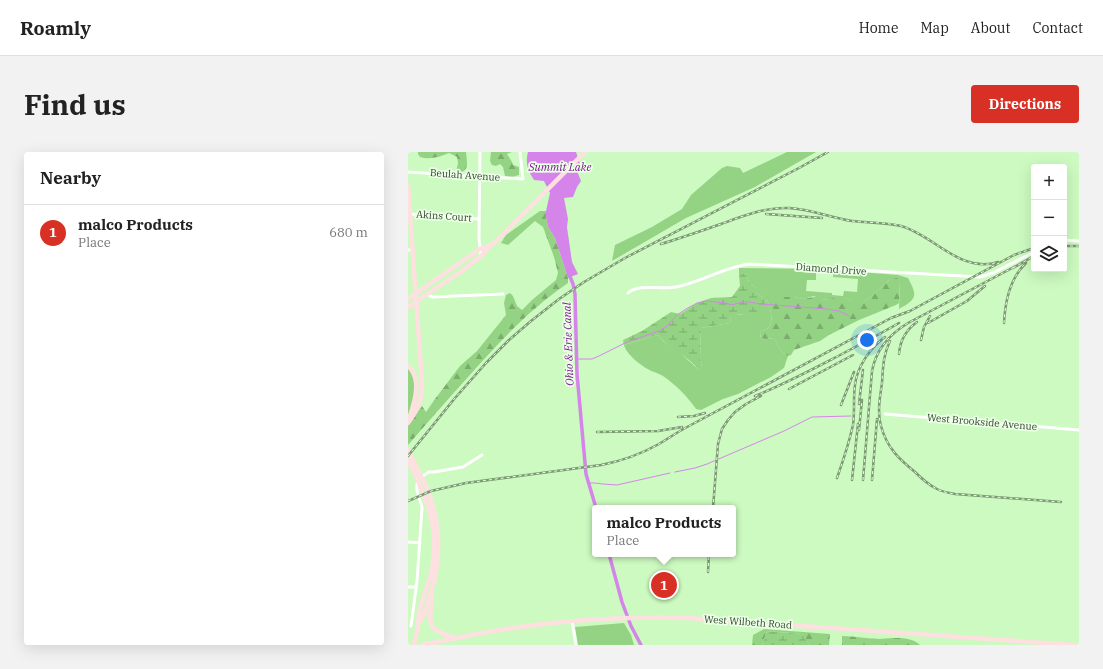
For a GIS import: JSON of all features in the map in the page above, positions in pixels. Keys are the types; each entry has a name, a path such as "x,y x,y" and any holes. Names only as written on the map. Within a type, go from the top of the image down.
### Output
{"main road":[{"path":"408,307 462,271 481,256 584,153"},
{"path":"408,186 410,250 416,302 422,388 417,410 408,423"},
{"path":"408,299 480,249 490,246"},
{"path":"408,366 414,374 416,389 414,405 408,423"},
{"path":"408,450 426,487 438,529 436,572 422,619 418,624"},
{"path":"408,460 431,507 434,532 434,554 430,579 419,610 414,645"},
{"path":"432,589 430,622 439,633 457,639"},
{"name":"West Wilbeth Road","path":"422,645 499,630 572,621 638,618 688,618 1041,644 1075,645"}],"street":[{"path":"480,152 478,239 481,256"},
{"name":"Beulah Avenue","path":"408,172 523,179 520,152"},
{"name":"Akins Court","path":"410,214 479,219"},
{"path":"1067,240 1079,241"},
{"name":"Diamond Drive","path":"628,294 637,288 665,288 680,286 728,269 750,264 980,278 1031,254"},
{"path":"427,294 432,297 503,294"},
{"name":"West Brookside Avenue","path":"885,414 1079,430"},
{"path":"411,626 417,581 422,508 417,489 418,480 428,472 463,467 482,455"},
{"path":"408,542 420,543"},
{"path":"408,587 416,587"},
{"path":"572,621 576,645"}],"green space":[{"path":"418,152 466,152 467,166 464,171 456,172 458,163 457,157 449,153 434,158 423,158 420,157"},
{"path":"491,152 512,152 507,154 513,165 519,167 519,175 512,177 505,176 503,167 500,164 496,166 492,165 490,161"},
{"path":"787,152 816,152 755,187 686,218 612,261 615,245 652,227 682,209 691,195 722,168 727,166 740,168 743,173"},
{"path":"540,211 546,211 548,227 555,238 568,278 568,283 528,315 503,338 408,445 408,425 422,406 426,412 460,366 477,351 506,315 504,303 506,295 510,293 513,296 517,306 522,310 556,280 558,273 554,257 543,227 535,221 508,245 501,243 506,235"},
{"path":"739,268 816,269 816,280 807,280 806,291 832,293 832,295 843,296 844,291 857,292 858,279 833,277 834,270 898,275 908,278 913,289 914,296 910,302 899,309 900,281 890,279 871,297 864,301 851,301 846,298 822,300 814,296 803,299 794,297 763,298 756,292 756,288 749,282 746,274 739,274"},
{"path":"739,274 746,274 749,282 756,288 756,292 763,298 768,298 762,307 753,314 735,314 731,316 730,323 701,328 701,369 698,369 694,364 662,340 658,335 624,345 623,340 642,331 671,312 680,314 697,303 711,298 732,297 740,286"},
{"path":"897,278 900,281 899,303 859,320 820,341 794,350 791,355 788,356 781,351 774,338 761,338 761,331 766,330 769,327 772,318 767,299 768,297 794,297 803,299 819,296 822,300 846,298 851,301 864,301 871,297 890,279"},
{"path":"767,299 772,318 769,327 766,330 761,331 760,335 761,338 774,338 781,351 788,356 784,368 771,377 738,394 723,399 701,410 696,409 681,391 668,379 636,361 624,345 658,335 663,341 679,352 698,369 702,367 700,358 701,328 730,323 731,315 748,315 766,302"},
{"path":"408,368 414,380 415,392 408,416"},
{"path":"624,623 631,635 634,645 578,645 575,627"},
{"path":"764,629 830,634 829,645 810,645 802,634 767,631 762,645 752,645 753,635"},
{"path":"767,631 802,634 810,645 762,645"},
{"path":"842,636 875,639 902,638 912,640 920,645 842,645"}],"water":[{"name":"Summit Lake","path":"528,152 576,152 580,164 577,171 581,181 573,197 564,198 568,219 567,227 572,262 578,274 568,278 555,238 548,227 546,211 550,193 544,181 534,180 530,173 527,163"}],"waterway":[{"name":"Ohio & Erie Canal","path":"569,274 575,294 577,374 586,474 595,505"},
{"path":"576,359 592,359 627,342 659,331 666,327 677,315 686,309 697,303 706,301 732,305 742,302 749,302 827,309 839,311 849,316"},
{"path":"675,472 707,464 784,431 812,417 851,416"},
{"path":"589,483 617,485 670,473"},
{"name":"Ohio & Erie Canal","path":"610,557 622,602 631,626 641,645"}],"railway":[{"path":"408,456 455,398 486,363 509,340 559,299 584,282 625,258 828,152"},
{"path":"661,244 755,213 772,209 789,208 805,210 852,221 901,226 925,237 948,252 971,263 984,264 998,262"},
{"path":"766,214 822,218"},
{"path":"1067,246 1079,246"},
{"path":"408,501 431,491 466,483 601,465 638,454 891,318 910,311 1014,255 1031,249"},
{"path":"1013,268 1031,258"},
{"path":"1004,323 1009,291 1016,276 1026,263"},
{"path":"863,480 872,371 880,349 895,332 908,323 1016,266"},
{"path":"928,323 967,301 985,286"},
{"path":"921,340 924,327 930,316"},
{"path":"899,354 904,336 917,322"},
{"path":"755,396 810,371 899,323"},
{"path":"837,478 853,425 854,390 858,371 869,352 885,337"},
{"path":"890,341 884,362 879,415 881,426 890,447 904,462 928,484 946,492 955,494 1061,502"},
{"path":"789,389 853,355"},
{"path":"859,404 863,370"},
{"path":"841,405 854,372"},
{"path":"713,505 718,444 722,429 735,412 761,396"},
{"path":"859,430 862,400"},
{"path":"678,417 694,416 705,413"},
{"path":"872,480 877,419"},
{"path":"852,480 858,424"},
{"path":"597,432 658,431 682,427"},
{"path":"708,572 709,557"}],"place":[{"name":"malco Products","path":"664,585"}]}
